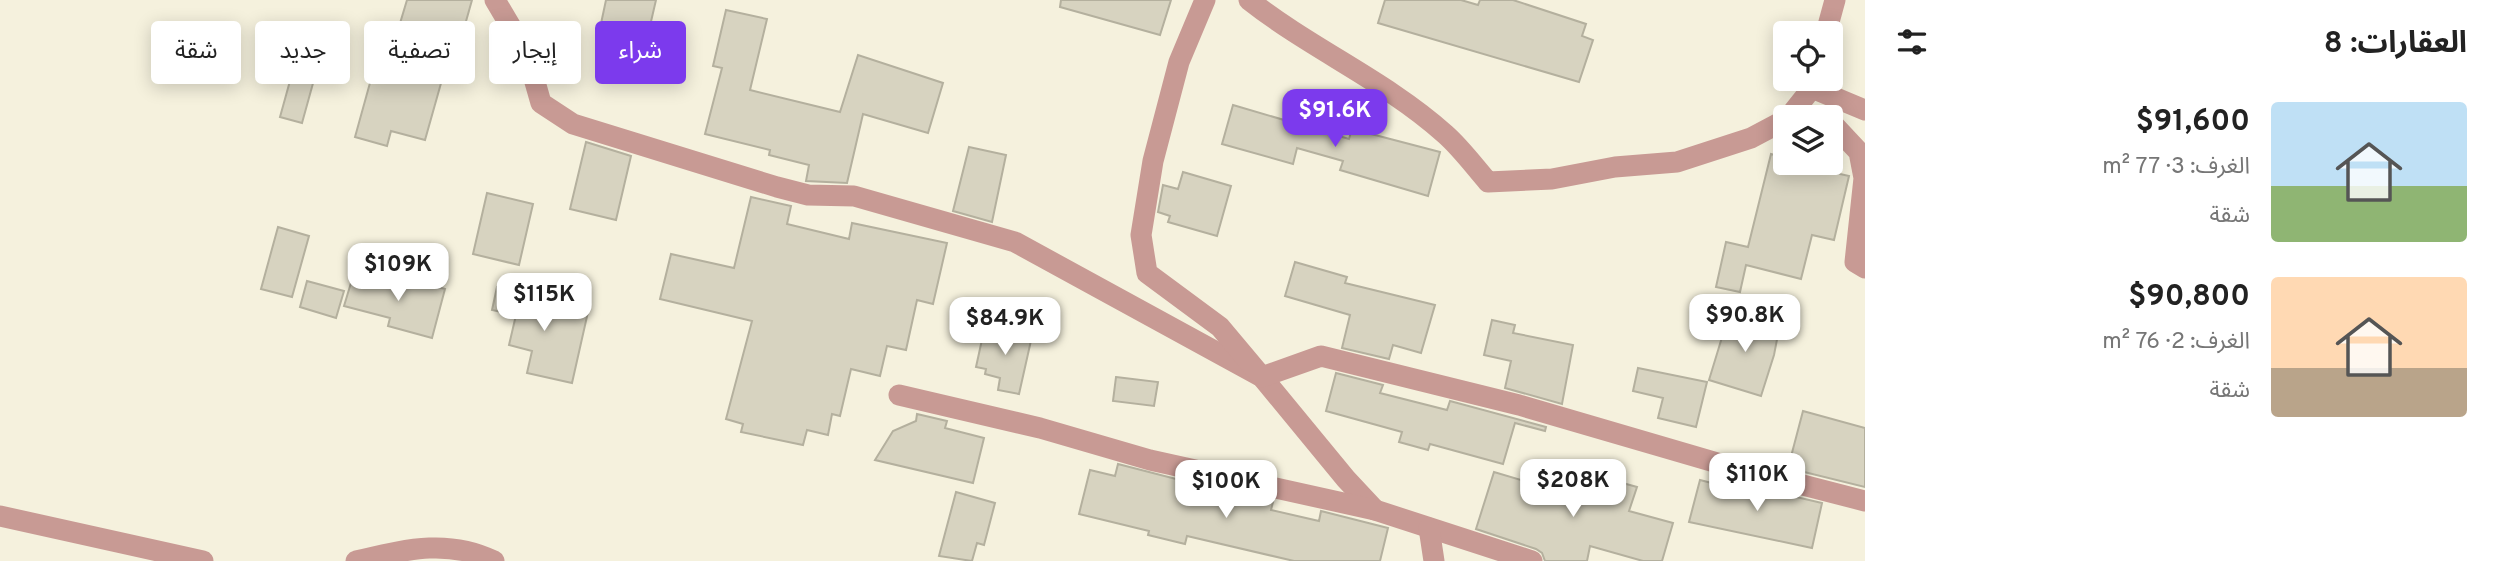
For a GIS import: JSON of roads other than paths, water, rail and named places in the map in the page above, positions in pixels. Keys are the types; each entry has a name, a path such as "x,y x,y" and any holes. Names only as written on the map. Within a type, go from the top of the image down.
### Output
{"street":[{"path":"495,0 527,54 541,103 573,124 777,187 808,195 855,196 1016,242 1262,377 1321,356 1519,405 1721,464 1865,501"},
{"path":"1205,0 1179,62 1153,161 1140,235 1147,273 1220,327 1375,510"},
{"path":"1249,0 1288,30 1366,77 1446,134 1488,182 1552,179 1615,167 1678,162 1751,138 1773,126"},
{"path":"1829,21 1835,0"},
{"path":"1828,91 1865,110"},
{"path":"1843,134 1859,152 1864,177 1855,262 1865,268"},
{"path":"900,395 1040,428 1150,460 1375,510 1532,561"},
{"path":"0,516 203,561"},
{"path":"1429,528 1434,561"},
{"path":"356,561 424,546 457,547 494,561"}]}
